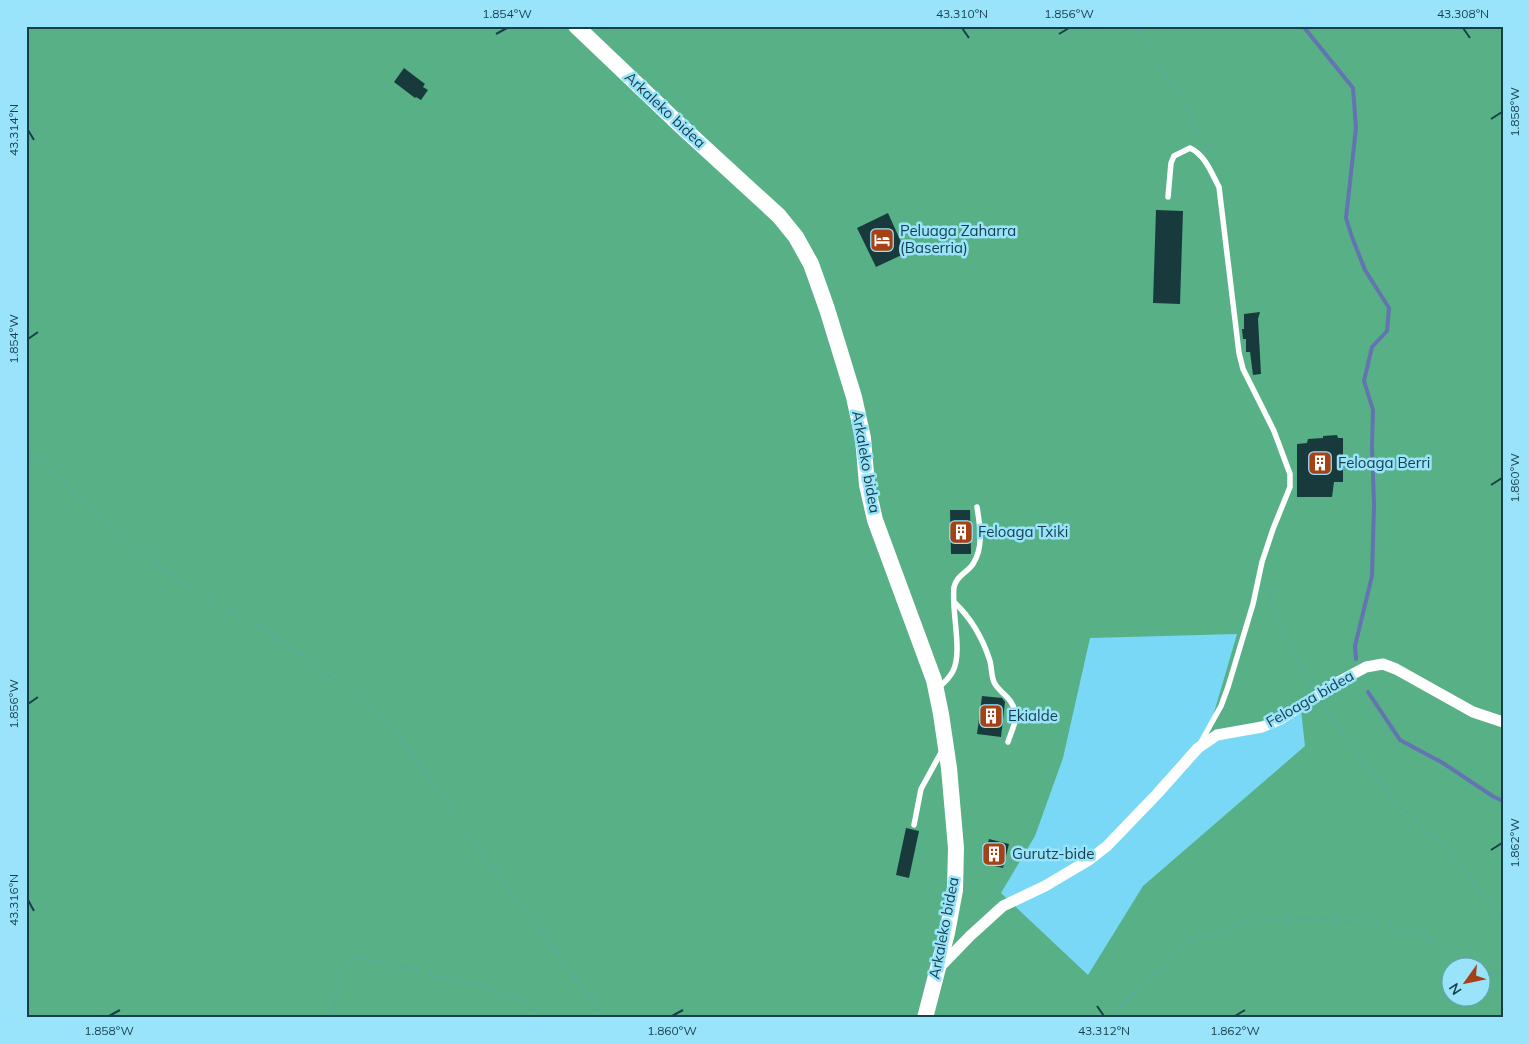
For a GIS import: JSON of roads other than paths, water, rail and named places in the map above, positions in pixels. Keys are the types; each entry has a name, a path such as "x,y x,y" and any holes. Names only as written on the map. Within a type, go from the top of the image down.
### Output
{"street":[{"name":"Arkaleko bidea","path":"576,26 779,216 796,237 811,264 827,308 854,397 863,438 867,485 875,520 934,680 945,745 956,848 955,890 925,1018"},
{"name":"Feloaga bidea","path":"938,969 1003,906 1045,886 1089,860 1107,846 1198,748 1217,735 1262,727 1280,720 1340,681 1366,667 1383,664 1396,669 1473,712 1503,722"}],"lane":[{"path":"1168,196 1171,163 1174,156 1190,148 1198,152 1208,165 1219,187 1239,353 1243,369 1274,431 1290,474 1288,494 1273,528 1262,562 1253,604 1228,687 1221,706 1198,748"},
{"path":"936,689 948,680 954,669 957,655 954,584 973,564 979,550 981,530 978,507"},
{"path":"954,602 963,610 977,631 986,651 994,682 1009,697 1015,712 1014,726 1008,742"},
{"path":"914,825 921,789 945,745"}],"waterway":[{"path":"1303,26 1353,88 1356,128 1346,218 1365,270 1389,308 1387,331 1372,347 1364,381 1373,410 1374,505 1372,576 1355,646 1356,659"},
{"path":"1368,692 1400,740 1443,763 1503,801"}],"place":[{"name":"Peluaga Zaharra (Baserria)","path":"882,240"},
{"name":"Feloaga Berri","path":"1320,463"},
{"name":"Feloaga Txiki","path":"961,532"},
{"name":"Ekialde","path":"991,716"},
{"name":"Gurutz-bide","path":"994,854"}]}
